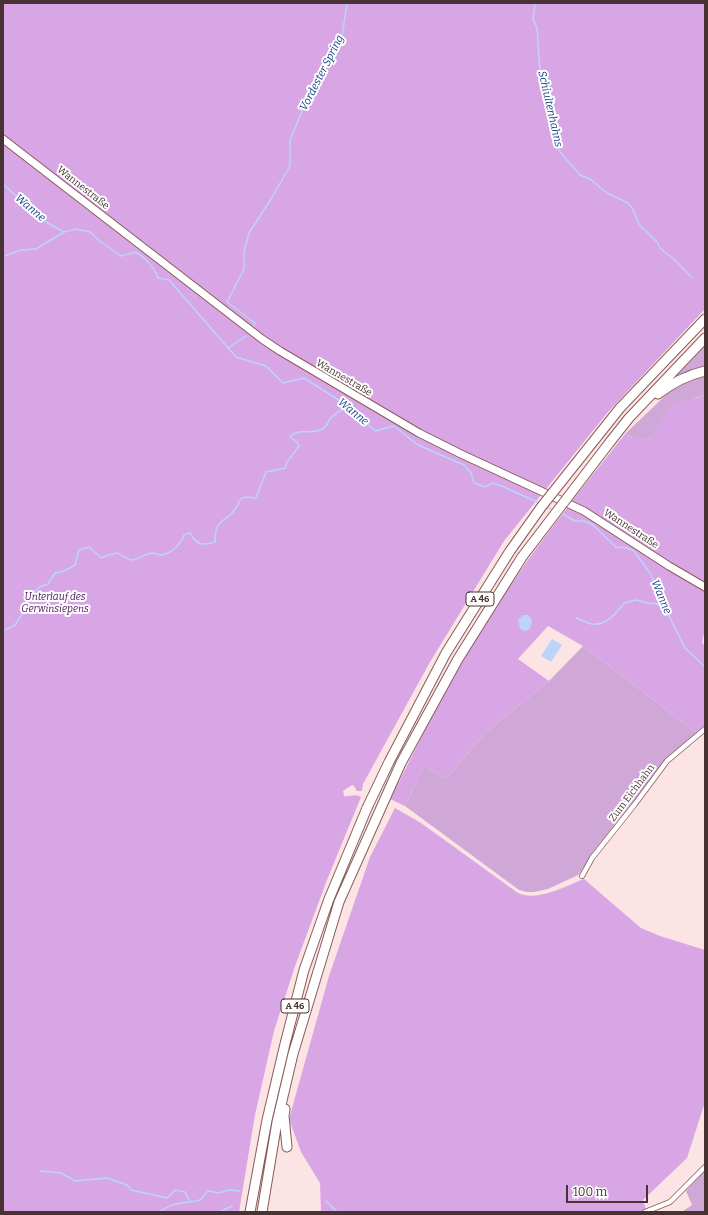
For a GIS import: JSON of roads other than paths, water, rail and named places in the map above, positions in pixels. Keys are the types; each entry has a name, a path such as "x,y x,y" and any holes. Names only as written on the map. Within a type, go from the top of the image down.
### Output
{"highway":[{"name":"A 46","path":"250,1212 267,1120 304,970 329,899 389,762 446,653 506,558 542,506 620,408 705,319"},
{"name":"A 46","path":"262,1212 278,1122 293,1054 339,902 401,763 458,659 522,557 630,417 705,338"},
{"path":"630,417 672,384 686,377 705,371"},
{"path":"287,1147 284,1116 293,1054"}],"street":[{"name":"Wannestraße","path":"3,139 262,339 285,355 419,433 584,512 669,566 705,586"},
{"name":"Zum Eichhahn","path":"582,876 592,858 667,761 705,729"},
{"path":"645,1212 670,1202 705,1167"}],"water":[{"path":"523,615 528,615 532,620 529,630 523,631 520,628 518,620"},
{"path":"552,639 562,645 551,662 541,656"}],"waterway":[{"name":"Vordester Spring","path":"254,325 255,323 227,302 244,269 244,252 249,233 290,166 290,140 311,89 342,37 347,3"},
{"name":"Schiultenhahns","path":"535,3 533,19 537,28 540,71 544,78 548,108 556,126 556,143 560,152 580,175 590,179 607,193 628,203 632,208 640,226 657,242 660,248 677,262 691,277"},
{"name":"Wanne","path":"3,184 41,219 64,232 76,229 90,232 121,256 136,252 149,263 158,278 169,280 236,357 266,366 283,383 304,378 345,404 375,431 394,426 418,445 464,465 471,473 474,483 485,487 493,483 539,503"},
{"path":"5,256 20,250 36,249 64,232"},
{"name":"Vordester Spring","path":"228,348 246,336"},
{"path":"3,631 15,625 22,614 28,596 31,596 39,587 48,584 55,573 64,571 75,565 79,550 89,547 102,558 118,553 133,560 146,554 152,553 161,555 168,553 178,545 184,535 190,533 200,544 215,542 215,534 219,524 232,513 241,499 246,497 256,498 266,472 285,468 287,462 299,446 297,442 290,437 297,432 312,432 322,429 334,415 341,410 349,408"},
{"name":"Wanne","path":"546,507 554,510"},
{"name":"Wanne","path":"561,513 575,521 584,521 593,525 616,547 627,548 634,551 652,576 659,596 685,648 705,667"},
{"path":"576,618 592,624 602,623 611,618 624,603 636,600 663,606"},
{"path":"40,1171 61,1173 75,1181 107,1178 127,1185 131,1190 167,1198 175,1190 185,1192 190,1202 200,1200 208,1191 219,1193 229,1190 240,1191"},
{"path":"326,1201 337,1212"},
{"path":"160,1212 163,1209 178,1203 190,1202"},
{"path":"219,1212 232,1206"}],"park label":[{"name":"Unterlauf des Gerwinsiepens","path":"55,602"}]}
